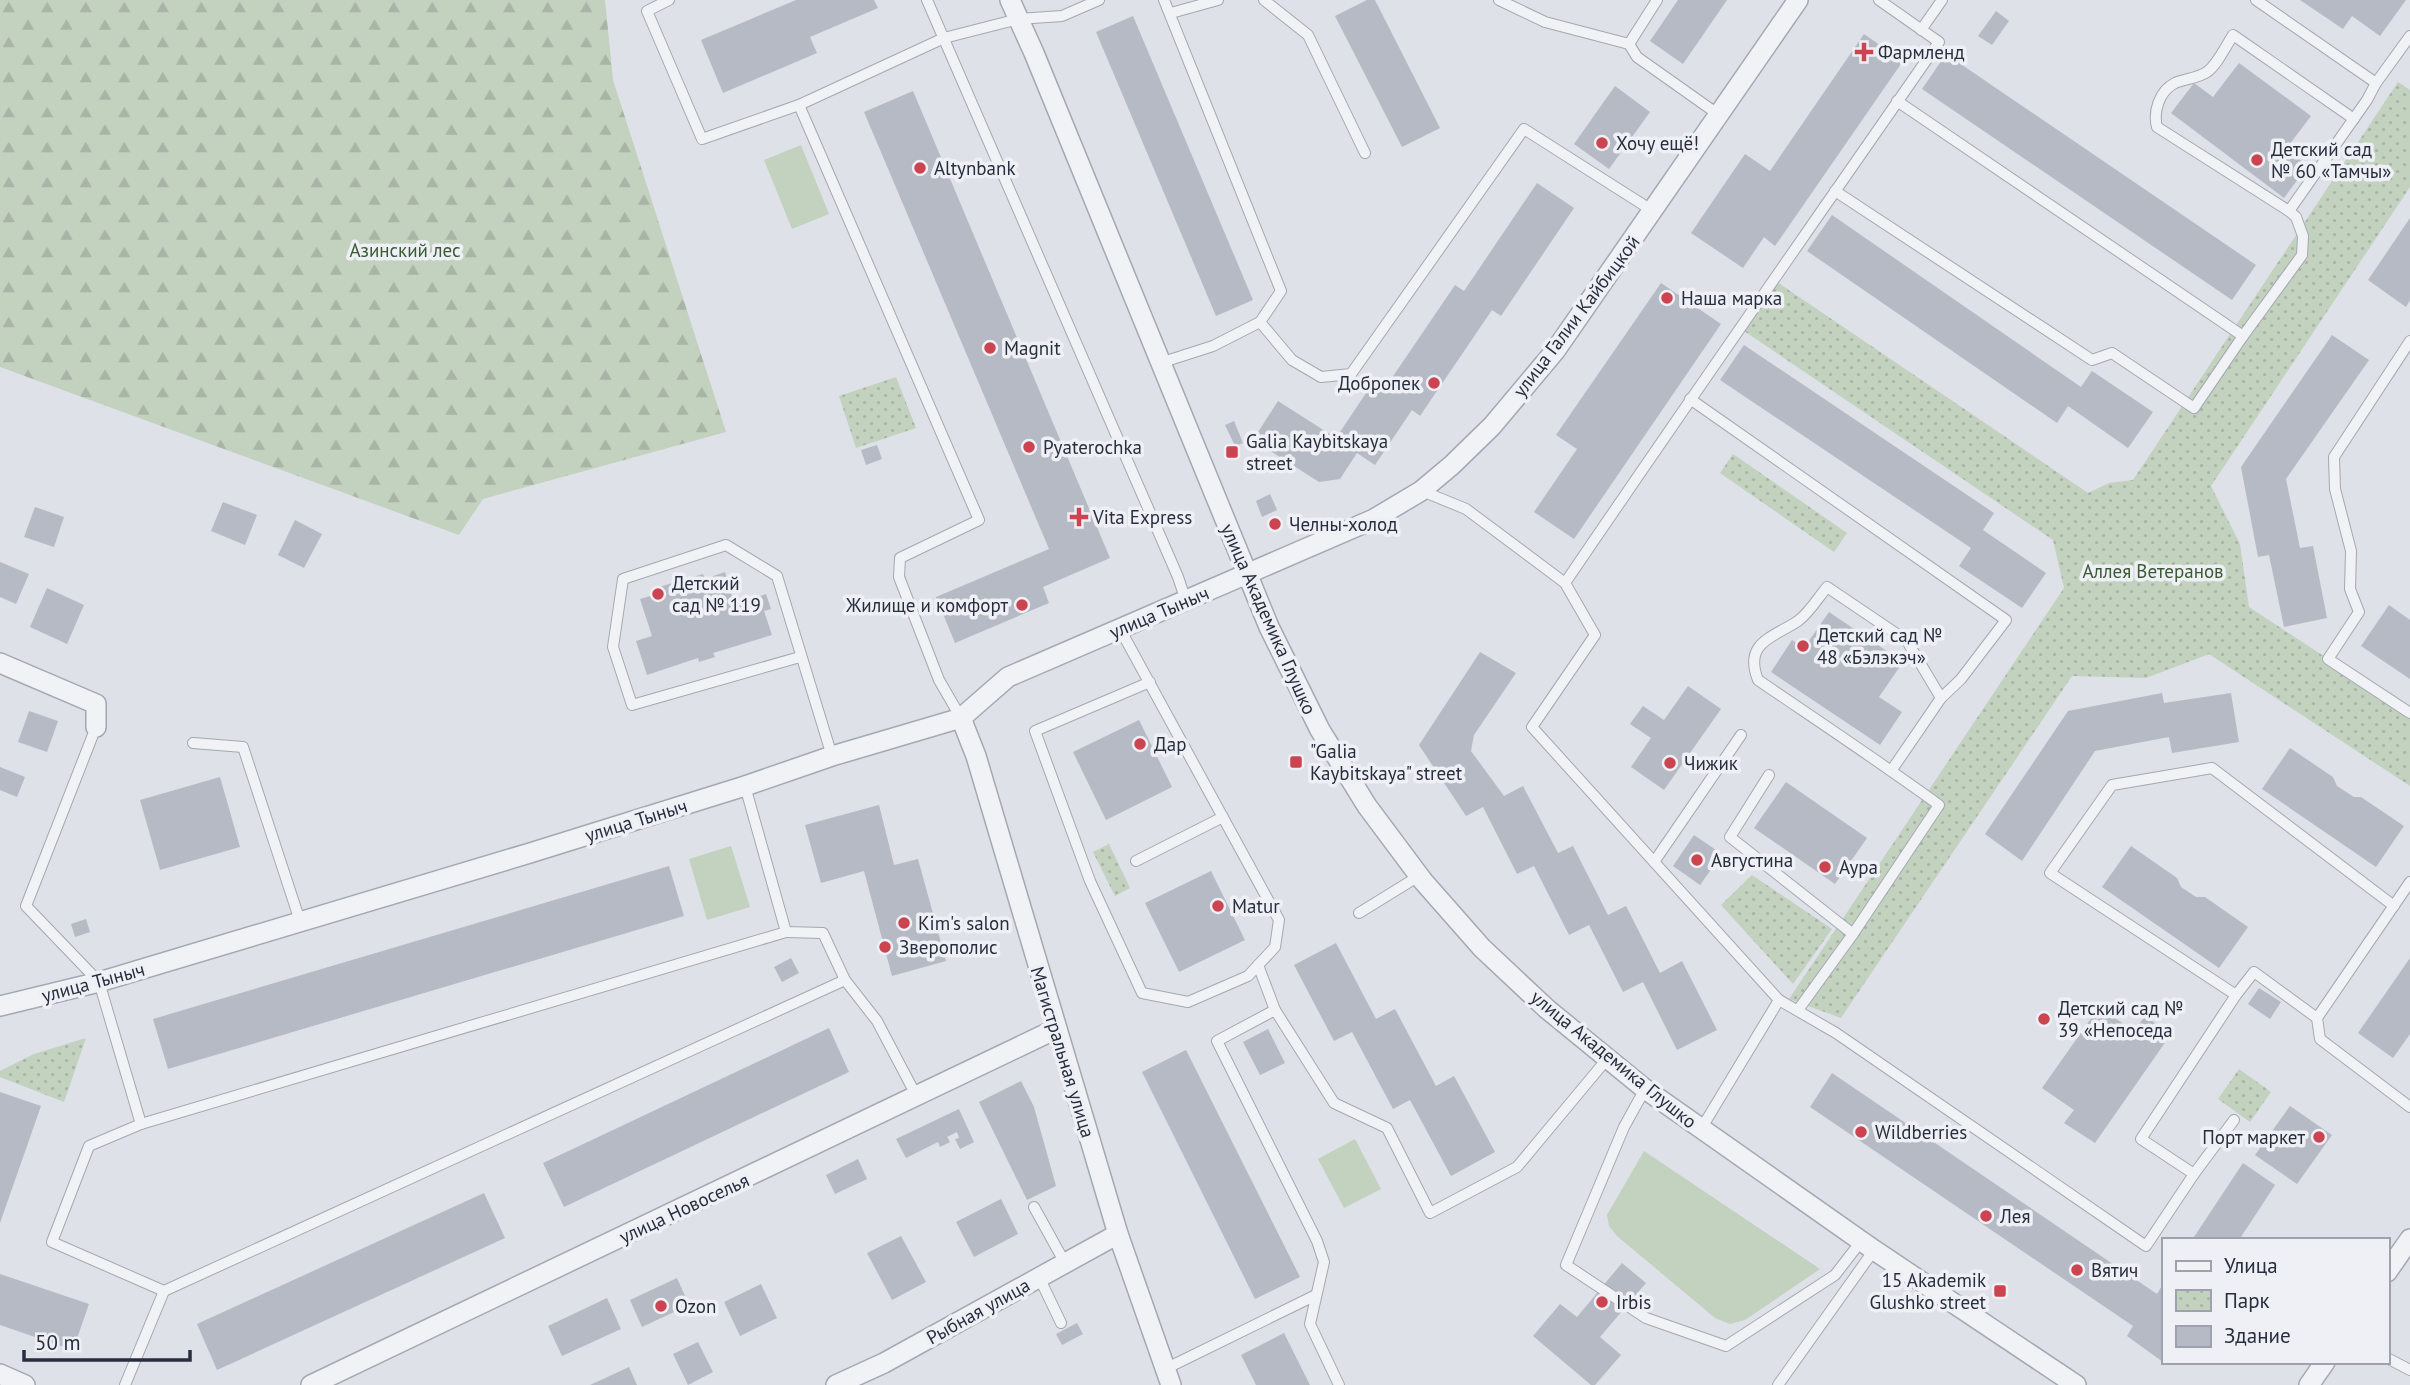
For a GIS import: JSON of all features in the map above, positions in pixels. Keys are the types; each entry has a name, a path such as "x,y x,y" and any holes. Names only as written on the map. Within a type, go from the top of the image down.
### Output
{"street":[{"name":"улица Академика Глушко","path":"1010,0 1269,627 1320,730 1367,806 1419,876 1482,948 1547,1009 1645,1089 1868,1245 2077,1385"},
{"name":"улица Галии Кайбицкой","path":"1247,574 1374,520 1421,491 1492,426 1555,351 1798,0"},
{"name":"улица Тыныч","path":"0,1006 99,982 961,718 1008,677 1247,574"},
{"path":"0,663 96,704 96,727"},
{"name":"Магистральная улица","path":"961,718 976,756 1118,1234 1168,1377"},
{"name":"улица Новоселья","path":"310,1385 1056,1029"},
{"name":"Рыбная улица","path":"836,1385 884,1363 1118,1234"},
{"path":"2389,1269 2410,1239"},
{"path":"867,1385 884,1363"},
{"path":"2309,1385 2324,1364"},
{"path":"0,1374 25,1385"}],"lane":[{"path":"669,0 647,11 702,139 799,105 944,38 1018,19 1062,16 1099,0"},
{"path":"927,0 1178,577 1186,601"},
{"path":"1160,363 1213,346 1260,322 1281,291 1164,0"},
{"path":"1171,13 1218,0"},
{"path":"1264,0 1308,35 1365,153"},
{"path":"1499,0 1545,22 1629,44 1637,57 1720,115"},
{"path":"1629,44 1657,0"},
{"path":"1565,583 1939,41 1879,0"},
{"path":"1922,30 1942,0"},
{"path":"2256,0 2376,83"},
{"path":"1835,191 2092,360 2112,353 2194,408 2302,255 2303,236 2296,217 2289,211 2162,132 2157,127 2154,116 2157,105 2172,85 2208,72 2233,35 2354,119"},
{"path":"2289,211 2410,36"},
{"path":"1898,101 2243,335"},
{"path":"799,105 979,520 900,558 899,577 939,680 961,718"},
{"path":"1260,322 1292,360 1321,377 1351,374 1524,129 1654,211"},
{"path":"2410,341 2334,457 2336,489 2351,551 2350,589 2359,612 2328,659 2410,713"},
{"path":"1690,399 2006,620 1961,679 1941,698 1891,771"},
{"path":"1421,491 1466,509 1565,583 1595,635 1532,727 1779,1000 1798,1010 2146,1246 2234,1120"},
{"path":"800,657 632,705 613,647 623,579 726,545 778,576 800,657 832,756"},
{"path":"1798,1010 1853,934 1940,804 1758,680 1752,667 1754,655 1768,636 1800,620 1827,587 1907,641 1941,698"},
{"path":"1120,629 1150,682 1279,920 1275,947 1248,976 1188,1002 1142,993 1090,881 1035,732 1150,682"},
{"path":"96,727 26,906 99,982 141,1124"},
{"path":"1654,862 1741,735"},
{"path":"193,743 243,747 300,921"},
{"path":"2236,995 2050,873 2112,785 2212,768 2394,906"},
{"path":"1769,775 1730,837 1853,934"},
{"path":"745,786 786,932"},
{"path":"1136,861 1223,817"},
{"path":"1359,912 1419,876"},
{"path":"2410,882 2318,1018 2320,1039 2410,1107"},
{"path":"164,1291 51,1241 89,1146 141,1124 786,932 823,933 845,980 877,1021 917,1097"},
{"path":"1258,965 1275,1010 1334,1103 1387,1128 1430,1213 1517,1167 1607,1059"},
{"path":"2194,1174 2141,1139 2254,972 2318,1018"},
{"path":"125,1385 164,1291 845,980"},
{"path":"1701,1129 1779,1000"},
{"path":"1275,1010 1217,1041 1317,1241 1324,1262 1310,1324 1339,1385"},
{"path":"1645,1089 1624,1127 1566,1265 1646,1318 1726,1346 1835,1275 1868,1245"},
{"path":"1034,1207 1065,1263"},
{"path":"1778,1385 1868,1245"},
{"path":"1039,1277 1061,1323"},
{"path":"1168,1377 1316,1295"},
{"path":"2389,1358 2410,1370"}],"green space":[{"name":"Азинский лес","path":"0,0 605,0 613,80 726,432 483,499 459,535 0,367"},
{"name":"Аллея Ветеранов","path":"2398,82 2410,90 2410,187 2211,486 2240,544 2249,607 2410,713 2410,786 2209,654 2146,678 2072,676 1841,1018 1789,999 2064,588 2053,540 1744,331 1777,282 2088,493 2109,483 2133,480"},
{"path":"801,145 829,214 792,229 764,160"},
{"path":"896,377 916,428 856,448 839,396"},
{"path":"1733,454 1847,533 1834,552 1720,473"},
{"path":"1109,844 1130,888 1115,896 1093,852"},
{"path":"731,846 750,907 707,920 689,859"},
{"path":"1752,875 1832,929 1793,984 1721,905"},
{"path":"86,1038 64,1102 0,1077 0,1071 34,1054"},
{"path":"2239,1069 2271,1092 2250,1122 2218,1099"},
{"path":"1355,1139 1381,1189 1344,1208 1318,1159"},
{"path":"1644,1151 1820,1269 1745,1320 1730,1324 1715,1318 1617,1236 1609,1226 1607,1215"}],"building":[{"path":"796,0 874,0 878,8 810,37 817,53 723,93 701,40"},
{"path":"1367,0 1375,0 1440,128 1402,147 1335,16"},
{"path":"1678,0 1727,0 1683,64 1650,41"},
{"path":"2300,0 2406,0 2380,36 2352,16 2343,29"},
{"path":"1996,11 2009,21 1992,45 1978,36"},
{"path":"1133,16 1253,300 1216,316 1096,32"},
{"path":"1864,34 1903,61 1775,246 1764,237 1743,268 1691,233 1745,154 1770,171"},
{"path":"1946,54 2256,265 2232,300 1922,89"},
{"path":"2239,63 2311,116 2286,149 2308,166 2284,198 2171,113 2194,83 2213,97"},
{"path":"1615,86 1650,112 1609,169 1574,144"},
{"path":"913,91 1110,558 1043,587 1049,603 955,643 936,597 1049,549 864,112"},
{"path":"1537,183 1574,208 1501,316 1492,310 1420,416 1412,410 1375,465 1357,453 1340,479 1319,482 1253,440 1278,401 1336,438 1372,384 1383,391 1455,285 1464,291"},
{"path":"1832,215 2081,387 2092,371 2153,412 2128,448 2068,406 2057,423 1807,251"},
{"path":"2410,218 2410,300 2406,307 2368,280"},
{"path":"1661,283 1721,324 1574,539 1534,512 1577,449 1556,435"},
{"path":"2332,335 2369,360 2286,479 2300,548 2313,546 2327,618 2284,627 2269,555 2258,557 2241,467"},
{"path":"1744,345 1994,513 1983,530 2046,573 2022,608 1959,566 1971,548 1720,380"},
{"path":"1234,421 1243,443 1235,446 1225,425"},
{"path":"877,445 882,459 866,465 861,450"},
{"path":"1270,494 1277,510 1262,517 1256,501"},
{"path":"223,502 257,515 245,545 211,531"},
{"path":"35,507 64,517 54,547 24,537"},
{"path":"295,520 322,534 304,568 278,555"},
{"path":"0,562 29,574 16,604 0,597"},
{"path":"725,572 734,604 766,594 771,609 764,611 772,635 713,653 715,657 699,662 698,658 647,675 636,641 652,636 640,599 660,593 659,587 703,574 705,579"},
{"path":"47,588 84,605 67,644 30,627"},
{"path":"2389,605 2410,620 2410,679 2361,646"},
{"path":"1829,612 1903,662 1879,697 1902,712 1880,745 1771,672 1792,640 1804,648"},
{"path":"1480,652 1516,673 1474,735 1471,751 1504,796 1523,786 1558,853 1573,846 1608,915 1626,906 1660,973 1682,961 1717,1030 1677,1050 1643,982 1623,992 1589,925 1569,935 1534,866 1517,874 1483,807 1466,816 1419,745"},
{"path":"1688,686 1721,709 1664,790 1631,767 1651,738 1630,724 1643,706 1664,720"},
{"path":"2162,693 2164,703 2231,693 2239,742 2172,753 2169,737 2095,751 2022,861 1985,834 2068,711"},
{"path":"29,711 58,721 47,752 18,742"},
{"path":"1139,720 1172,787 1106,820 1073,752"},
{"path":"2290,748 2333,777 2337,786 2354,797 2361,797 2404,826 2376,867 2262,789"},
{"path":"0,767 25,777 17,797 0,790"},
{"path":"220,777 240,847 160,870 140,800"},
{"path":"1786,782 1867,838 1835,884 1754,828"},
{"path":"879,805 894,865 918,859 946,961 892,976 864,871 821,883 805,825"},
{"path":"1694,835 1722,854 1700,885 1673,866"},
{"path":"2131,846 2177,878 2181,887 2196,897 2205,897 2248,927 2219,968 2102,887"},
{"path":"669,866 684,916 168,1069 153,1019"},
{"path":"1211,871 1245,940 1179,972 1145,903"},
{"path":"86,919 90,932 75,937 71,924"},
{"path":"1336,943 1376,1019 1395,1009 1436,1086 1454,1076 1495,1152 1451,1176 1410,1100 1393,1109 1352,1032 1334,1041 1294,965"},
{"path":"791,958 799,973 782,982 774,967"},
{"path":"2410,958 2410,1034 2393,1058 2358,1033"},
{"path":"2259,988 2281,1002 2270,1019 2248,1004"},
{"path":"2099,1007 2134,1031 2145,1016 2171,1034 2095,1143 2064,1123 2074,1110 2042,1088"},
{"path":"829,1028 849,1072 564,1207 543,1163"},
{"path":"1268,1029 1285,1063 1260,1075 1243,1042"},
{"path":"1186,1050 1300,1277 1255,1299 1142,1072"},
{"path":"1832,1073 2157,1294 2162,1286 2162,1361 2127,1336 2133,1326 1810,1107"},
{"path":"1021,1081 1034,1107 1056,1186 1027,1200 979,1102"},
{"path":"0,1092 41,1106 0,1223"},
{"path":"2290,1106 2332,1135 2297,1184 2255,1155"},
{"path":"959,1109 974,1142 960,1149 955,1139 959,1138 957,1132 947,1137 950,1142 940,1147 938,1142 906,1158 896,1139"},
{"path":"858,1159 867,1179 835,1194 826,1175"},
{"path":"2243,1163 2275,1185 2240,1238 2193,1238"},
{"path":"484,1193 505,1238 217,1370 197,1324"},
{"path":"1001,1199 1018,1234 974,1257 956,1222"},
{"path":"901,1236 926,1282 892,1300 867,1253"},
{"path":"1622,1263 1646,1283 1600,1337 1621,1355 1595,1385 1591,1385 1533,1336 1560,1304 1577,1317"},
{"path":"0,1274 89,1304 73,1350 0,1325"},
{"path":"677,1278 689,1305 642,1327 630,1300"},
{"path":"761,1284 777,1318 740,1336 724,1302"},
{"path":"607,1298 621,1329 562,1356 548,1326"},
{"path":"1077,1323 1083,1334 1062,1345 1056,1334"},
{"path":"1284,1333 1310,1385 1256,1385 1241,1355"},
{"path":"698,1342 713,1372 688,1385 673,1354"},
{"path":"629,1367 637,1385 590,1385"}],"place":[{"name":"Фармленд","path":"1864,52"},
{"name":"Хочу ещё!","path":"1602,143"},
{"name":"Детский сад № 60 «Тамчы»","path":"2257,160"},
{"name":"Altynbank","path":"920,168"},
{"name":"Наша марка","path":"1667,298"},
{"name":"Magnit","path":"990,348"},
{"name":"Добропек","path":"1434,383"},
{"name":"Pyaterochka","path":"1029,447"},
{"name":"Galia Kaybitskaya street","path":"1232,452"},
{"name":"Vita Express","path":"1079,517"},
{"name":"Челны-холод","path":"1275,524"},
{"name":"Детский сад № 119","path":"658,594"},
{"name":"Жилище и комфорт","path":"1022,605"},
{"name":"Детский сад № 48 «Бэлэкэч»","path":"1803,646"},
{"name":"Дар","path":"1140,744"},
{"name":"\"Galia Kaybitskaya\" street","path":"1296,762"},
{"name":"Чижик","path":"1670,763"},
{"name":"Августина","path":"1697,860"},
{"name":"Аура","path":"1825,867"},
{"name":"Matur","path":"1218,906"},
{"name":"Kim's salon","path":"904,923"},
{"name":"Зверополис","path":"885,947"},
{"name":"Детский сад № 39 «Непоседа","path":"2044,1019"},
{"name":"Wildberries","path":"1861,1132"},
{"name":"Порт маркет","path":"2319,1137"},
{"name":"Лея","path":"1986,1216"},
{"name":"Вятич","path":"2077,1270"},
{"name":"15 Akademik Glushko street","path":"2000,1291"},
{"name":"Irbis","path":"1602,1302"},
{"name":"Ozon","path":"661,1306"}]}
